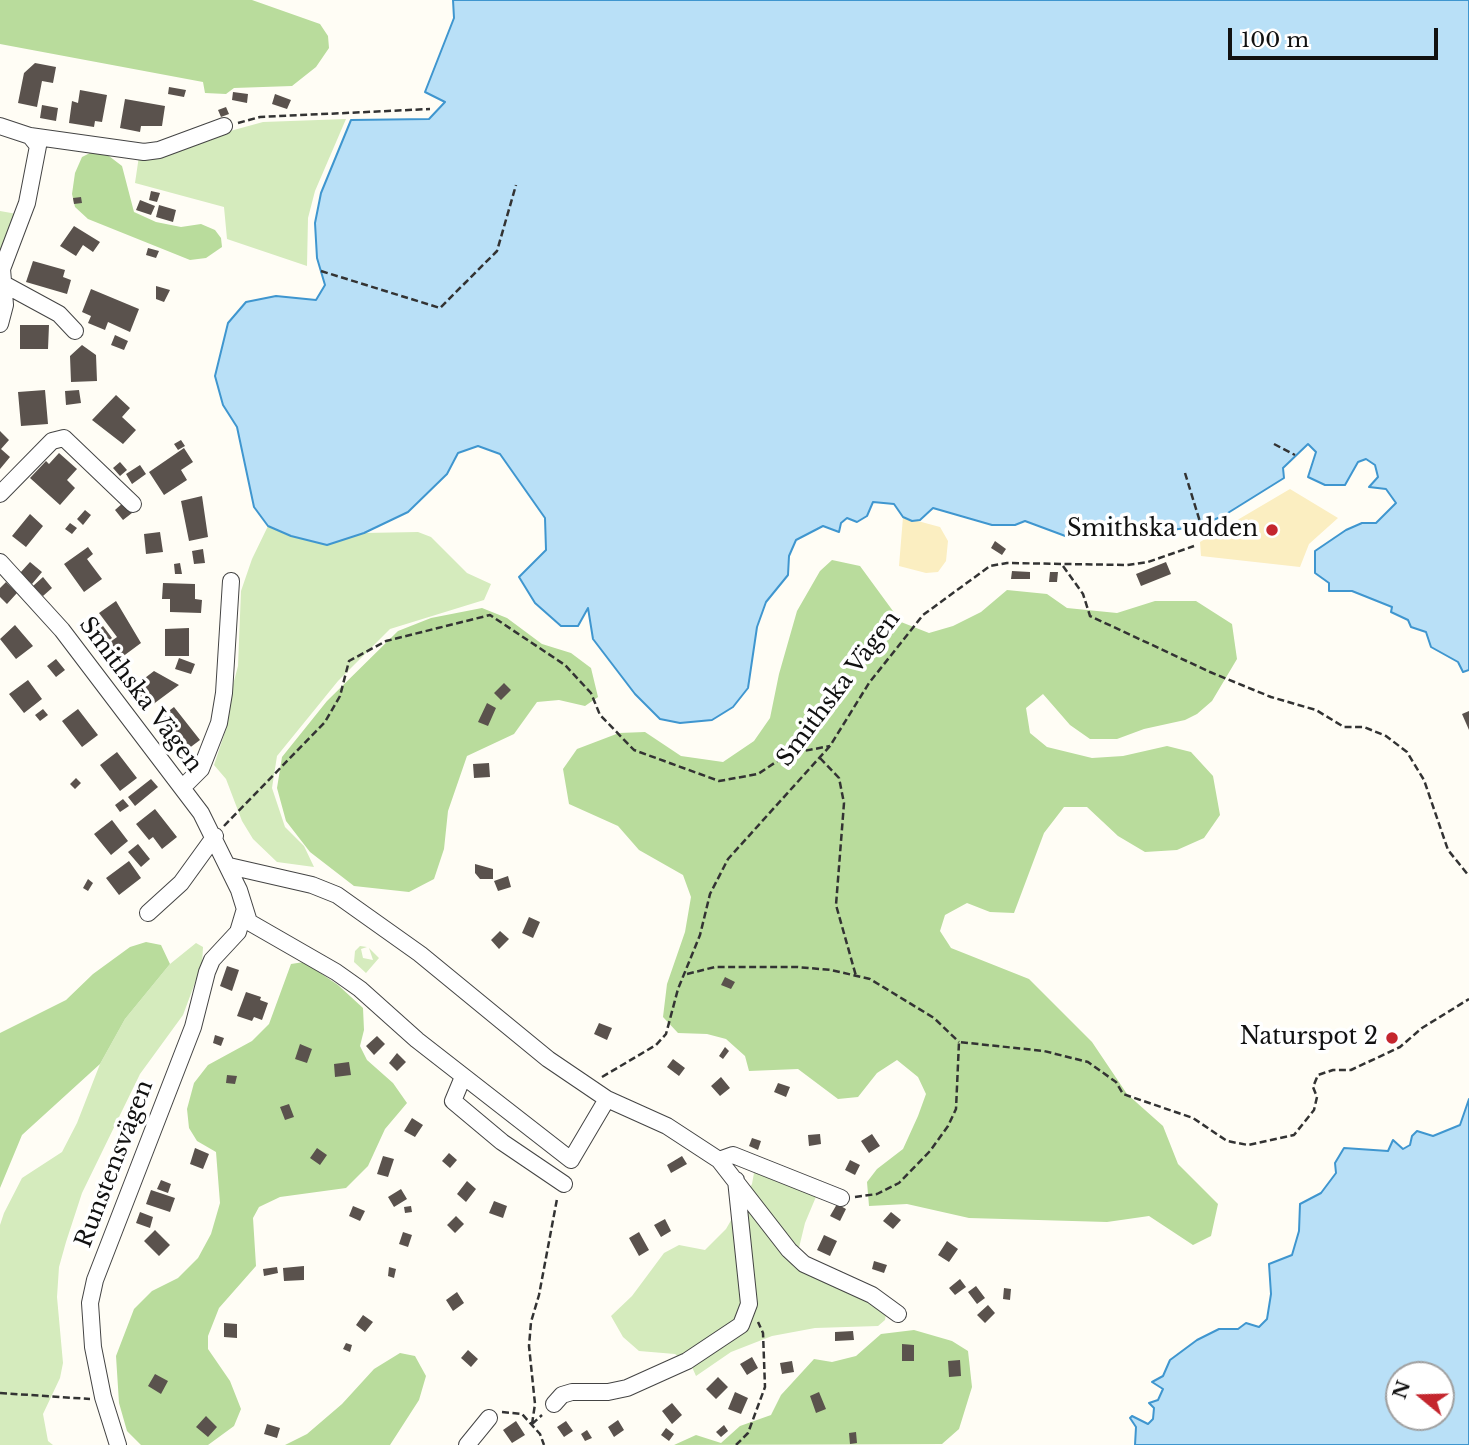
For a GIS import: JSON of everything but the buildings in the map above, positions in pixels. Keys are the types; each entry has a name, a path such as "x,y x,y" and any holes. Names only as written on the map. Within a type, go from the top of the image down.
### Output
{"street":[{"path":"0,126 30,136 144,152 159,150 224,126"},
{"path":"0,324 5,305 2,269 24,213 38,153 38,146 30,136"},
{"path":"2,283 59,314 75,331"},
{"path":"0,494 52,441 64,438 133,504"},
{"name":"Smithska Vägen","path":"0,562 62,629 182,788 215,836 244,902 244,912 249,922 270,937 336,972 463,1077 571,1160"},
{"path":"182,788 201,769 219,723 224,693 231,581"},
{"path":"148,913 176,889 215,836"},
{"path":"229,866 312,886 337,895 420,954 548,1059 588,1087 607,1099 667,1126 719,1160 789,1250 804,1264 872,1295 898,1314"},
{"name":"Runstensvägen","path":"118,1445 103,1397 93,1336 90,1303 95,1280 193,1027 207,972 212,960 236,935 244,912"},
{"path":"463,1077 453,1101 502,1142 564,1184"},
{"path":"557,1199 571,1160 607,1099"},
{"path":"719,1160 733,1155 841,1198"},
{"path":"554,1404 562,1395 572,1392 608,1392 626,1388 687,1361 732,1334 747,1314 736,1180"},
{"path":"467,1445 489,1418"}],"path":[{"path":"224,126 260,117 430,109"},
{"path":"321,271 440,308 497,251 516,185"},
{"path":"1274,444 1295,455"},
{"path":"1185,473 1201,525"},
{"name":"Smithska Vägen","path":"588,1087 629,1058 656,1045 666,1034 710,894 728,859 830,746 869,683 923,615 990,566 1007,563 1063,566 1148,562 1194,546"},
{"path":"1063,566 1083,594 1090,616 1210,672 1271,697 1316,710 1344,727 1364,727 1407,752 1424,780 1448,850 1469,876"},
{"path":"215,836 325,722 340,696 349,661 386,641 490,615 565,665 592,694 600,715 634,750 719,781 758,774 788,754 830,746"},
{"path":"820,758 839,778 844,803 836,905 856,976"},
{"path":"686,974 715,967 797,967 870,979 934,1018 958,1042 1044,1051 1088,1062 1116,1082 1123,1094 1193,1118 1227,1141 1248,1145 1294,1135 1314,1110 1317,1097 1313,1087 1318,1075 1333,1070 1351,1070 1400,1047 1422,1028 1469,999"},
{"path":"841,1198 877,1195 899,1183 930,1151 948,1126 956,1108 958,1042"},
{"path":"532,1424 535,1404 529,1346 531,1322 539,1295 557,1199"},
{"path":"736,1445 748,1433 765,1387 763,1333 757,1321 747,1314"},
{"path":"0,1393 77,1399 103,1397"},
{"path":"489,1418 511,1410 522,1414 532,1424 544,1445"}],"green space":[{"path":"0,0 252,0 320,24 328,36 329,48 316,67 292,86 234,88 226,94 205,93 203,82 0,44"},
{"path":"346,119 315,191 308,218 307,266 227,239 224,207 135,183 139,156 263,122"},
{"path":"92,152 105,153 122,166 134,212 156,222 181,227 201,224 215,230 221,238 222,247 206,258 190,260 88,219 75,207 72,194 75,173 82,157"},
{"path":"0,211 17,214 6,244 0,249"},
{"path":"268,526 291,536 327,545 364,533 418,532 431,537 467,573 491,584 484,600 390,629 338,681 277,756 272,788 285,827 304,846 314,867 277,862 253,839 242,821 226,779 214,765 227,726 230,696 238,666 241,591 252,559"},
{"path":"832,560 860,566 901,622 929,633 953,626 981,612 1007,590 1047,594 1067,608 1117,613 1155,601 1196,601 1232,624 1237,659 1212,701 1185,720 1144,729 1117,739 1090,739 1070,725 1043,694 1026,708 1030,733 1047,747 1092,758 1123,756 1167,746 1191,752 1213,776 1220,815 1204,838 1177,850 1145,852 1118,836 1087,807 1064,807 1044,833 1014,913 990,912 967,903 945,915 940,931 951,948 1029,979 1092,1042 1127,1094 1163,1126 1178,1164 1218,1204 1211,1236 1193,1245 1149,1216 1107,1222 969,1218 907,1204 869,1206 867,1182 877,1169 903,1149 918,1116 926,1094 918,1077 897,1060 877,1073 858,1097 838,1099 798,1069 749,1071 745,1056 726,1039 707,1034 678,1033 663,1017 667,984 685,932 691,897 683,875 639,850 618,826 569,804 563,769 577,749 619,733 645,732 681,756 723,762 754,741 770,718 797,611 820,571"},
{"path":"482,608 507,618 542,644 571,653 591,668 598,697 585,706 559,700 537,702 514,734 467,756 448,811 444,849 434,879 409,892 354,886 310,852 286,821 277,788 282,757 327,701 398,631 431,618"},
{"path":"146,942 161,945 170,964 125,1019 100,1064 22,1135 0,1188 0,1033 66,1000 93,974 130,947"},
{"path":"196,943 203,947 202,964 183,1015 140,1074 82,1193 66,1242 59,1267 57,1297 63,1363 60,1378 43,1414 48,1441 53,1445 0,1445 0,1225 4,1213 22,1178 62,1152 77,1123 100,1064 125,1019 170,964"},
{"path":"360,946 367,947 361,949 363,958 373,960 369,948 379,958 366,973 354,962 355,951"},
{"path":"304,962 338,985 363,1008 364,1030 360,1046 367,1060 393,1083 407,1103 385,1129 368,1166 346,1188 280,1197 259,1207 253,1218 256,1266 219,1308 208,1336 208,1349 230,1381 241,1409 234,1426 208,1445 141,1445 127,1431 119,1403 116,1356 134,1309 152,1291 178,1278 198,1258 211,1234 220,1203 216,1152 197,1141 189,1128 187,1109 194,1083 208,1065 252,1041 269,1024 291,964"},
{"path":"763,1168 818,1192 805,1223 796,1260 871,1298 886,1314 885,1320 878,1326 815,1328 772,1336 731,1352 696,1376 692,1367 675,1354 639,1351 623,1337 611,1316 632,1296 664,1253 679,1245 705,1250 726,1229 752,1184 754,1173"},
{"path":"914,1330 952,1341 968,1351 972,1387 959,1429 942,1444 674,1445 696,1435 721,1443 740,1426 771,1415 781,1395 814,1359 832,1362 856,1356 881,1334"},
{"path":"400,1353 415,1356 426,1376 419,1400 390,1445 285,1445 307,1434 342,1404 374,1369"}],"sand":[{"name":"Smithska udden","path":"1290,489 1338,518 1309,544 1300,567 1201,556 1200,542"},
{"path":"903,517 940,527 948,541 946,561 938,572 926,573 899,566"}],"water":[{"path":"453,0 1469,0 1469,670 1463,672 1458,662 1431,647 1426,632 1411,627 1408,620 1391,612 1392,607 1352,591 1329,591 1329,583 1315,573 1315,551 1346,530 1362,523 1376,523 1396,503 1386,489 1369,487 1378,477 1375,465 1366,459 1358,462 1345,485 1325,485 1308,477 1316,452 1308,444 1283,468 1284,478 1223,516 1196,527 1110,537 1068,537 1025,521 1015,525 992,525 933,508 920,520 912,521 903,517 894,504 873,502 867,516 857,522 847,518 841,523 839,532 823,526 796,540 789,556 788,575 766,602 757,627 748,688 733,707 712,720 680,723 660,719 635,694 593,639 588,608 578,626 561,626 535,603 519,577 546,550 545,518 500,454 478,446 458,453 447,474 408,512 364,533 327,545 291,536 268,526 254,507 237,427 223,405 215,376 228,323 246,302 276,296 316,300 325,285 317,258 315,223 321,193 351,120 429,119 445,102 425,92 454,18"},
{"path":"1469,1099 1469,1445 1135,1445 1136,1427 1130,1418 1132,1416 1148,1424 1153,1419 1154,1408 1149,1403 1158,1400 1163,1389 1152,1382 1163,1376 1170,1360 1197,1340 1219,1329 1238,1329 1246,1323 1259,1327 1267,1319 1271,1294 1269,1264 1292,1255 1299,1231 1300,1204 1321,1193 1336,1173 1335,1163 1344,1148 1388,1151 1393,1140 1403,1149 1410,1145 1412,1136 1417,1131 1433,1136 1460,1125"}],"place":[{"name":"Smithska udden","path":"1272,530"},
{"name":"Naturspot 2","path":"1392,1038"}]}
